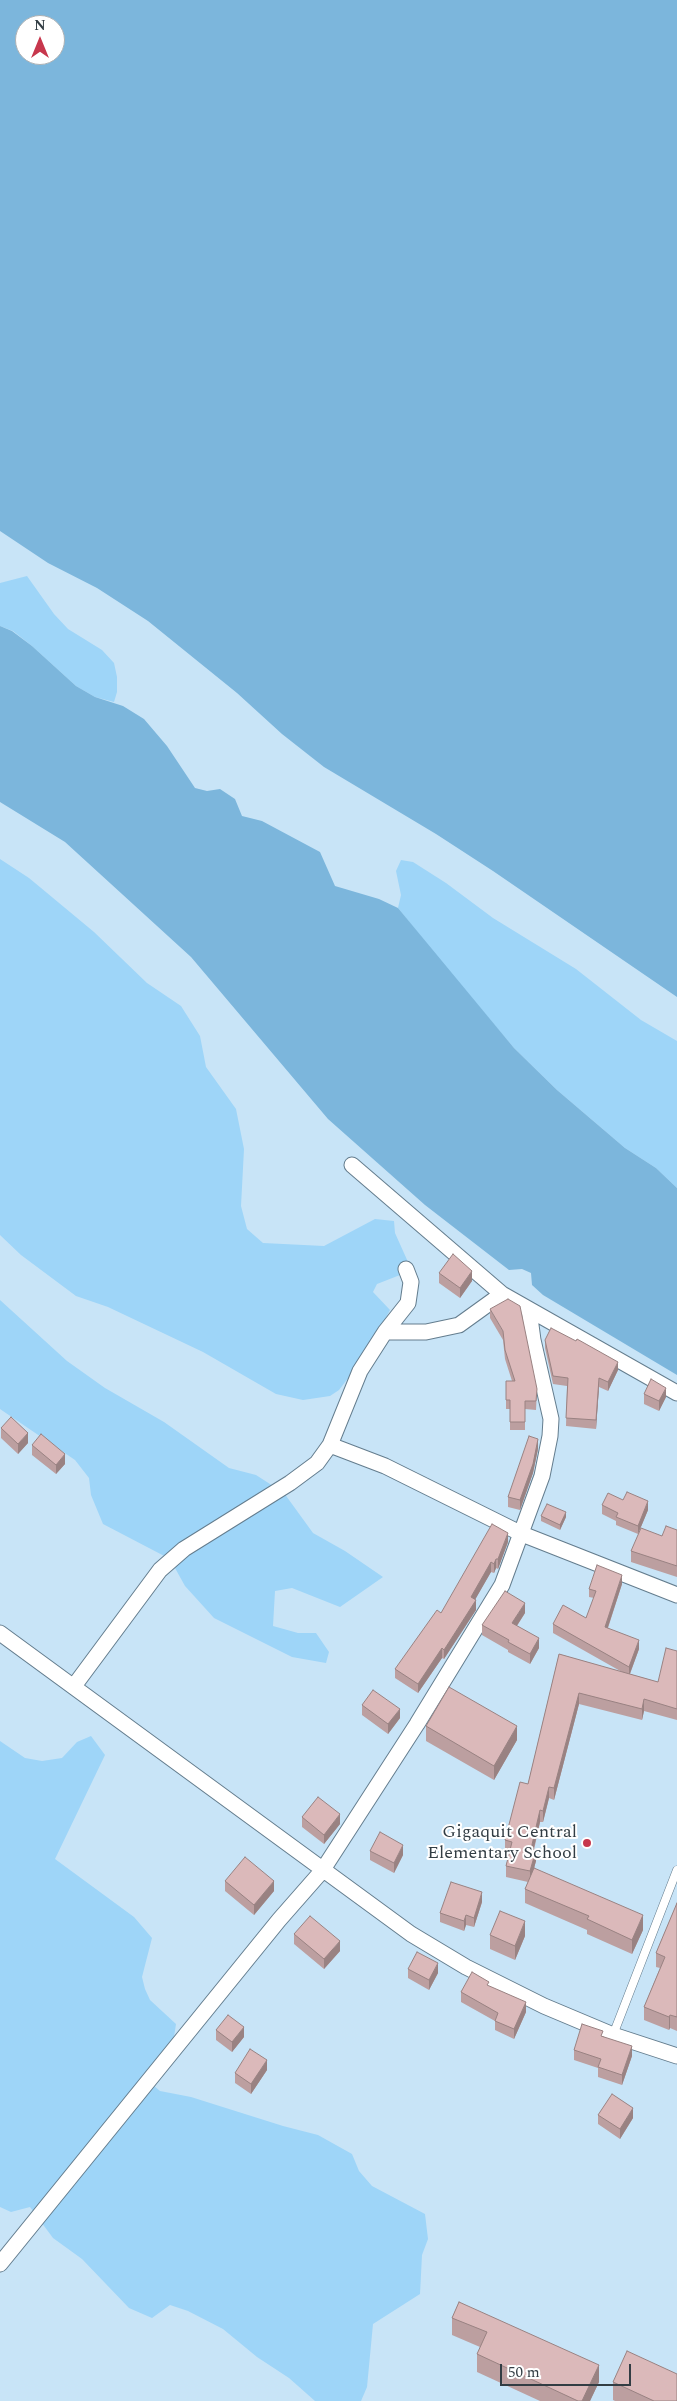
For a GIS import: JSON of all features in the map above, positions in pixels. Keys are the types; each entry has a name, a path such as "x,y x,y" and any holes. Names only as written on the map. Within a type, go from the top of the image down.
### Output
{"street":[{"path":"352,1165 502,1294 675,1392"},
{"path":"74,1686 160,1570 184,1549 290,1483 317,1463 330,1445 360,1371 385,1332 408,1304 411,1282 406,1269"},
{"path":"385,1332 426,1332 459,1325 502,1294"},
{"path":"0,2264 279,1920 322,1871 418,1724 502,1585 542,1476 551,1419 533,1340 529,1310"},
{"path":"330,1445 385,1466 522,1534 677,1595"},
{"path":"0,1632 410,1934 466,1967 544,2006 613,2035 677,2056"}],"lane":[{"path":"613,2035 677,1870"},
{"path":"645,1924 654,1928"}],"shaded area":[{"path":"0,0 677,0 677,997 493,871 436,834 324,767 148,621 97,588 48,563 0,531"},
{"path":"27,576 54,614 68,629 102,650 114,663 117,677 117,692 114,702 95,697 76,686 13,631 0,626 0,583"},
{"path":"0,626 12,631 32,646 76,686 95,697 123,706 144,719 167,746 195,788 207,791 220,789 235,799 242,816 262,821 320,852 335,886 379,899 398,908 514,1048 557,1090 625,1148 656,1168 677,1188 677,1375 543,1295 532,1285 531,1273 522,1269 509,1270 425,1205 328,1119 191,957 65,842 0,802"},
{"path":"0,859 29,878 94,932 147,983 181,1006 200,1036 206,1067 236,1109 244,1149 241,1206 247,1229 263,1243 324,1246 375,1219 394,1221 395,1233 408,1262 400,1275 377,1284 373,1292 390,1310 365,1356 339,1390 330,1396 303,1400 276,1394 203,1352 108,1307 76,1296 21,1255 0,1235"},
{"path":"401,860 413,862 446,883 493,918 576,969 641,1020 677,1041 677,1188 656,1168 625,1148 557,1090 514,1048 442,963 398,908 401,895 396,871"},
{"path":"0,1300 67,1361 105,1388 164,1422 229,1468 256,1475 284,1493 313,1533 345,1551 383,1577 340,1607 292,1588 275,1591 273,1626 298,1633 316,1633 329,1652 326,1663 292,1657 214,1618 185,1586 170,1559 103,1524 91,1495 89,1478 75,1460 0,1409"},
{"path":"91,1736 105,1755 55,1859 134,1917 152,1938 142,1977 145,1989 150,2000 176,2024 174,2037 142,2076 160,2091 191,2097 318,2135 352,2154 359,2171 372,2186 425,2214 428,2239 422,2255 420,2294 373,2324 367,2387 361,2401 315,2401 289,2378 257,2357 223,2329 188,2311 170,2305 152,2318 129,2308 82,2259 53,2238 30,2207 11,2212 0,2207 0,1741 25,1758 42,1761 62,1758 77,1742"}],"building":[{"path":"453,1254 472,1271 460,1288 439,1273"},
{"path":"508,1299 520,1306 537,1389 536,1401 525,1401 525,1422 510,1422 510,1400 506,1400 506,1381 515,1381 505,1350 503,1331 490,1309"},
{"path":"551,1328 576,1341 577,1339 618,1362 608,1382 599,1378 596,1420 566,1418 568,1378 553,1376 545,1340"},
{"path":"651,1379 666,1388 659,1401 644,1394"},
{"path":"11,1417 28,1433 18,1444 1,1428"},
{"path":"41,1434 65,1454 56,1465 32,1445"},
{"path":"529,1436 538,1439 533,1464 520,1500 508,1497"},
{"path":"627,1492 648,1501 638,1526 616,1517 618,1513 602,1505 608,1493 623,1500"},
{"path":"547,1504 566,1512 560,1525 541,1516"},
{"path":"492,1524 508,1533 498,1559 496,1559 494,1564 491,1562 471,1597 476,1600 444,1650 442,1648 418,1684 395,1669 437,1610 441,1613"},
{"path":"666,1526 677,1530 677,1566 631,1551 641,1528 662,1536"},
{"path":"597,1565 622,1575 605,1627 639,1640 629,1667 553,1624 563,1605 586,1618 596,1591 589,1589"},
{"path":"505,1591 525,1603 512,1623 539,1638 530,1654 482,1625"},
{"path":"666,1648 677,1651 677,1709 644,1699 642,1709 579,1693 554,1788 549,1787 543,1811 540,1810 531,1849 536,1850 530,1871 506,1866 512,1842 505,1840 520,1782 528,1784 559,1654 658,1682"},
{"path":"449,1687 517,1726 494,1766 426,1726"},
{"path":"373,1690 400,1709 388,1724 362,1705"},
{"path":"318,1797 340,1814 324,1835 302,1817"},
{"path":"380,1832 403,1845 394,1863 370,1851"},
{"path":"245,1857 274,1881 254,1905 225,1881"},
{"path":"534,1868 643,1915 632,1940 587,1919 589,1916 525,1889"},
{"path":"451,1882 482,1892 474,1918 466,1915 464,1921 440,1913"},
{"path":"677,1903 677,2017 670,2015 669,2017 644,2007 665,1957 656,1953"},
{"path":"500,1911 525,1921 515,1946 490,1935"},
{"path":"310,1916 340,1941 324,1959 294,1934"},
{"path":"417,1952 438,1963 429,1980 408,1969"},
{"path":"472,1972 489,1982 487,1985 526,2002 514,2029 495,2021 498,2013 461,1992"},
{"path":"228,2015 244,2027 232,2042 216,2030"},
{"path":"582,2024 603,2031 601,2036 632,2046 622,2075 598,2067 601,2059 574,2050"},
{"path":"250,2049 267,2060 251,2084 235,2073"},
{"path":"612,2094 633,2108 620,2129 598,2115"},
{"path":"459,2302 599,2365 582,2401 578,2401 477,2354 487,2332 452,2318"},
{"path":"627,2351 677,2374 677,2401 654,2401 613,2382"}],"place":[{"name":"Gigaquit Central Elementary School","path":"587,1843"}]}
